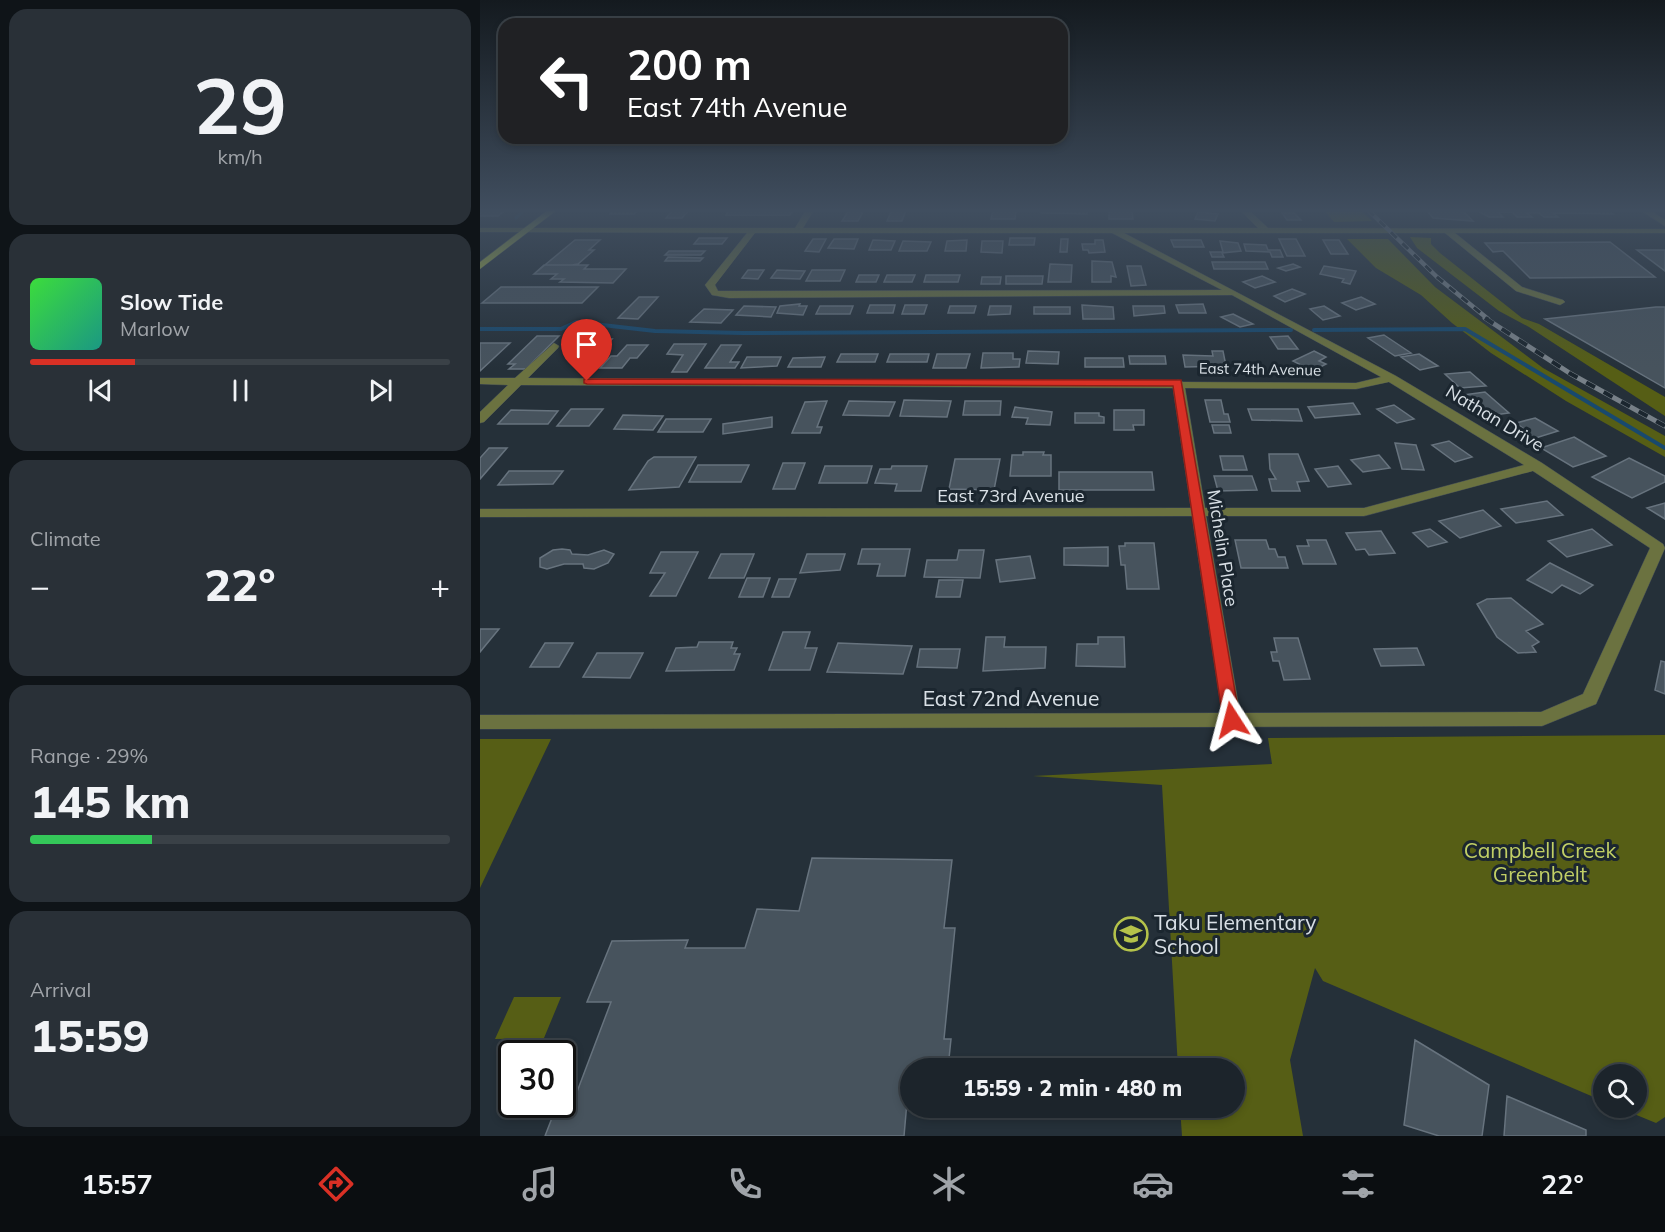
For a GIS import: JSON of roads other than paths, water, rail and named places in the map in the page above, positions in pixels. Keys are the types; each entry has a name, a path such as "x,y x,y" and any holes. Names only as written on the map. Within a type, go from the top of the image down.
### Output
{"street":[{"path":"727,263 710,285 715,293 729,295 1234,292"},
{"name":"Nathan Drive","path":"1176,263 1392,378 1537,466 1662,547 1590,699 1542,719"},
{"path":"1487,263 1519,289 1560,302"},
{"path":"480,419 554,346"},
{"name":"East 74th Avenue","path":"480,381 1178,383 1356,386 1392,378"},
{"name":"Michelin Place","path":"1178,383 1232,720"},
{"name":"East 73rd Avenue","path":"480,513 1364,512 1537,466"},
{"name":"East 72nd Avenue","path":"480,722 1542,719"}],"waterway":[{"path":"480,329 561,329 576,322 655,331 743,333 1291,330"},
{"path":"1314,330 1465,329 1665,448"}],"railway":[{"path":"1423,263 1488,319"},
{"path":"1485,318 1571,374 1665,426"}],"place":[{"name":"Taku Elementary School","path":"1131,934"}],"park label":[{"name":"Campbell Creek Greenbelt","path":"1540,862"}]}
